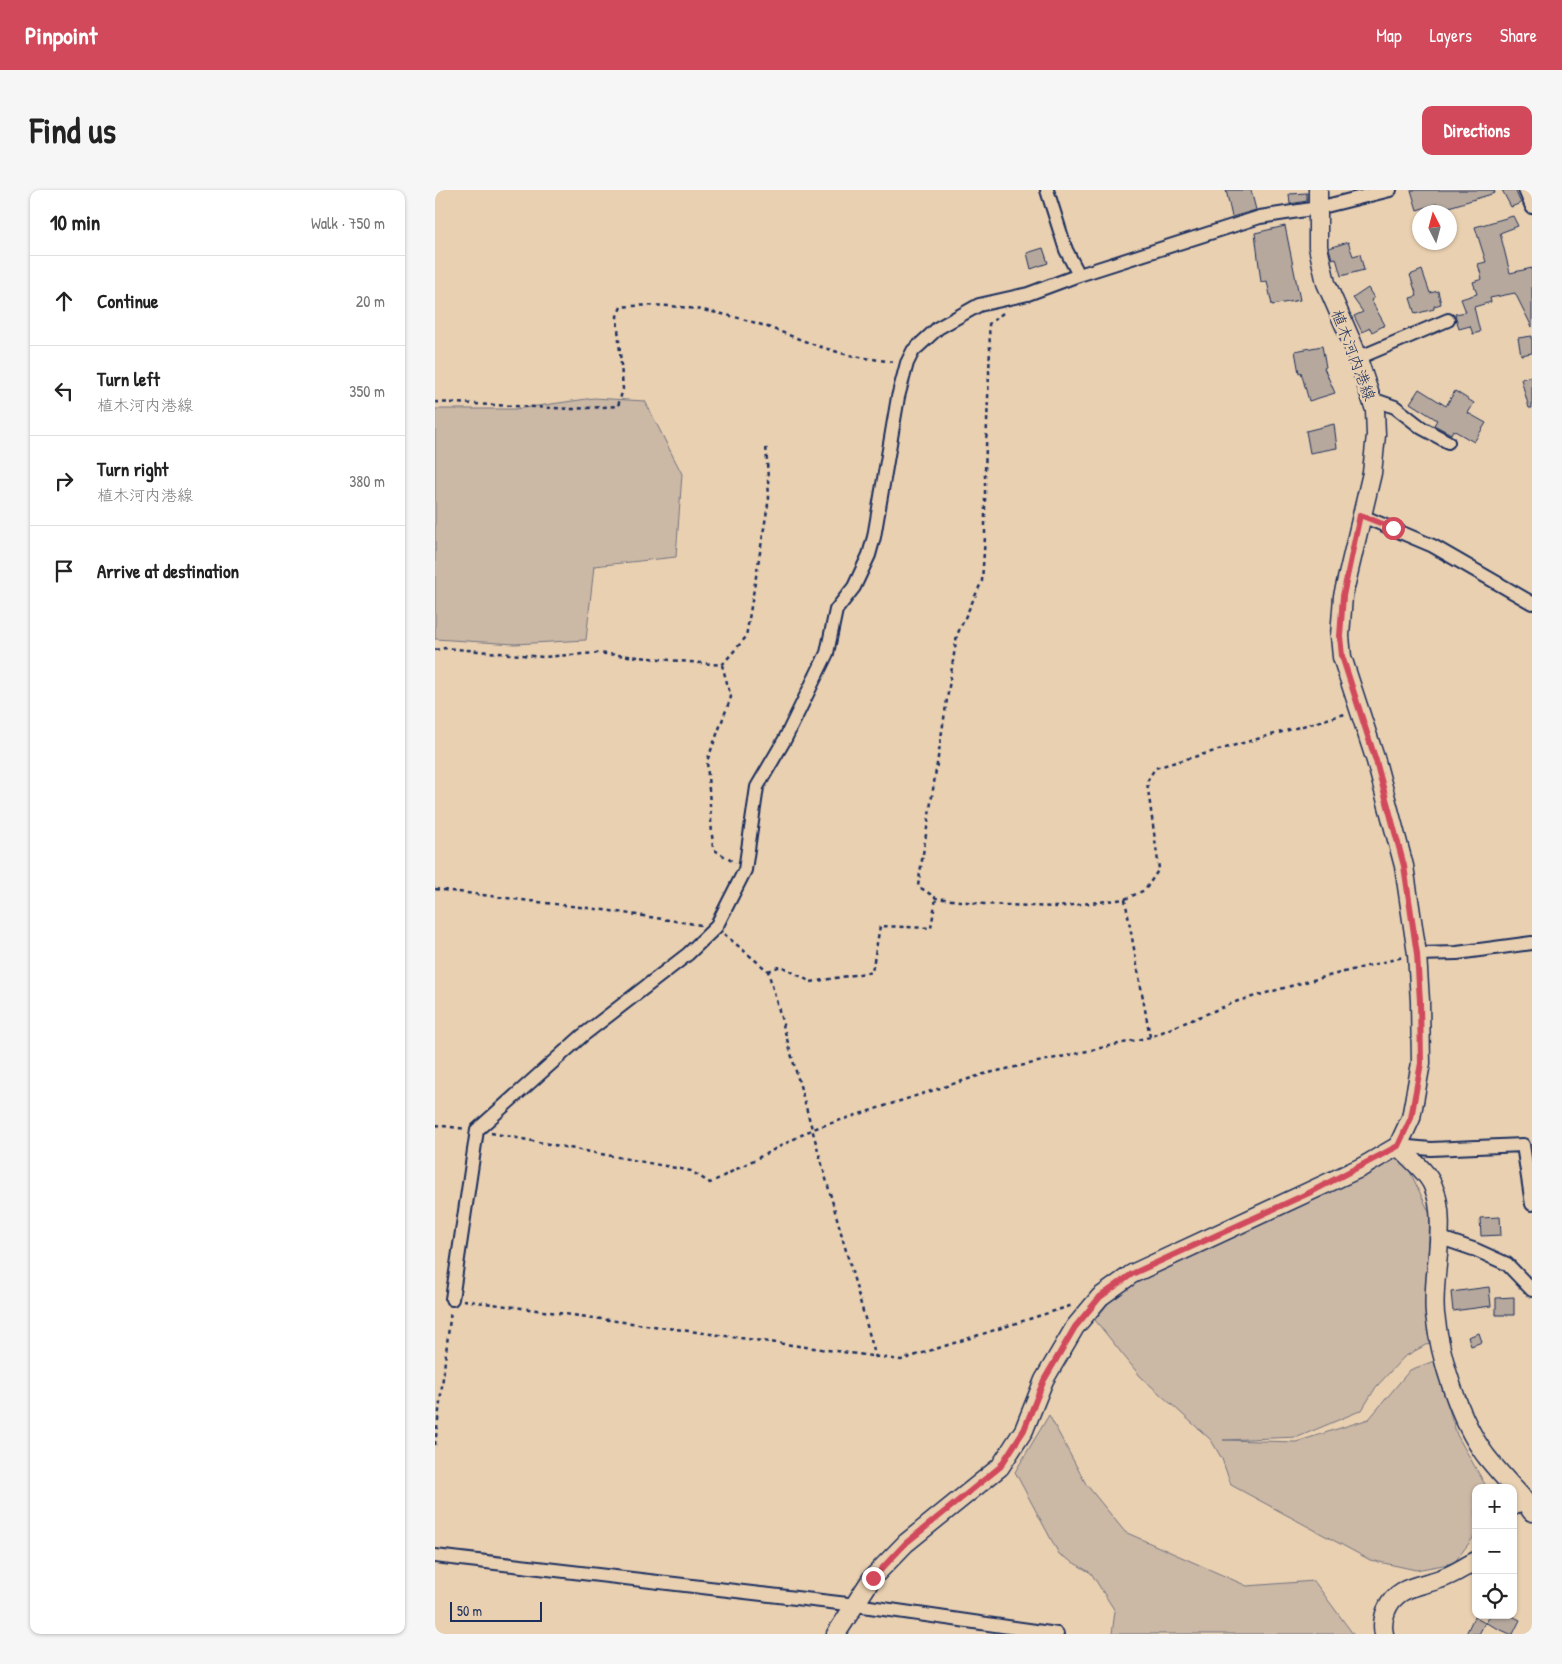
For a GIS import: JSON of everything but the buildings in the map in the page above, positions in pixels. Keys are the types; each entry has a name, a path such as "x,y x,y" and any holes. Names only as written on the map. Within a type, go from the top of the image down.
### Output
{"main road":[{"name":"植木河内港線","path":"1318,190 1318,247 1326,283 1359,358 1375,410 1372,473 1360,515 1343,596 1340,636 1342,656 1376,761 1404,866 1417,954 1421,1063 1411,1118 1398,1146"},
{"path":"836,1634 873,1578 906,1543 1000,1467 1024,1430 1044,1380 1075,1327 1100,1297 1132,1274 1311,1192 1398,1146 1433,1185 1439,1206 1435,1312 1453,1386 1468,1425 1485,1455 1505,1484"},
{"path":"1517,1501 1532,1512"},
{"path":"1384,1634 1382,1626 1385,1612 1397,1593 1415,1585 1441,1579 1472,1563"}],"street":[{"path":"1047,190 1066,250 1079,275"},
{"path":"452,1299 477,1130 582,1036 688,954 716,927 745,870 757,787 789,732 827,653 836,610 854,586 869,555 874,537 898,397 907,363 913,351 927,336 979,305 1028,294 1079,275 1260,217 1318,208 1390,190"},
{"path":"1525,190 1532,207"},
{"path":"1359,358 1448,320"},
{"path":"1372,398 1395,407 1422,428 1448,442"},
{"path":"1360,515 1433,546 1532,603"},
{"path":"1417,954 1457,953 1532,943"},
{"path":"1398,1146 1431,1149 1523,1145 1532,1204"},
{"path":"1438,1237 1476,1250 1507,1264 1532,1290"},
{"path":"435,1556 856,1605 1057,1634"}],"path":[{"path":"435,402 573,409 618,406 623,389 617,316 621,307 638,305 705,310 749,321 831,350 859,357 907,363"},
{"path":"1005,312 989,324 990,349 982,581 957,635 918,886 936,898 984,904 1056,907 1125,899 1145,890 1159,869 1147,782 1155,768 1359,710"},
{"path":"722,665 746,637 768,506 766,444"},
{"path":"435,650 445,648 543,657 597,653 722,665"},
{"path":"722,665 731,697 707,761 713,849 745,870"},
{"path":"435,889 611,911 716,927 768,971 876,1358"},
{"path":"768,971 781,966 811,982 872,972 880,926 931,928 936,898"},
{"path":"1125,899 1150,1037"},
{"path":"435,1125 477,1130 691,1172 710,1182 813,1129 984,1074 1150,1037 1238,1002 1305,982 1417,954"},
{"path":"435,1445 452,1299 901,1360 1100,1297"}],"shaded area":[{"path":"594,398 645,401 682,474 676,557 594,566 586,640 515,644 435,639 435,409 516,409"},
{"path":"1398,1146 1430,1214 1426,1304 1431,1342 1404,1357 1376,1387 1362,1410 1298,1437 1223,1440 1296,1442 1369,1419 1410,1370 1434,1361 1457,1435 1485,1484 1472,1484 1472,1539 1454,1563 1416,1570 1370,1560 1231,1485 1222,1459 1211,1440 1140,1376 1095,1320 1132,1274"},
{"path":"1049,1415 1086,1484 1125,1532 1247,1586 1314,1581 1353,1634 1112,1634 1115,1611 1091,1573 1059,1554 1015,1472"}],"route":[{"path":"873,1578 906,1543 956,1500 1000,1467 1024,1430 1044,1380 1075,1327 1100,1297 1132,1274 1311,1192 1362,1167 1398,1146 1411,1118 1421,1063 1417,954 1404,866 1376,761 1342,656 1340,636 1343,596 1360,515 1393,528"}]}
